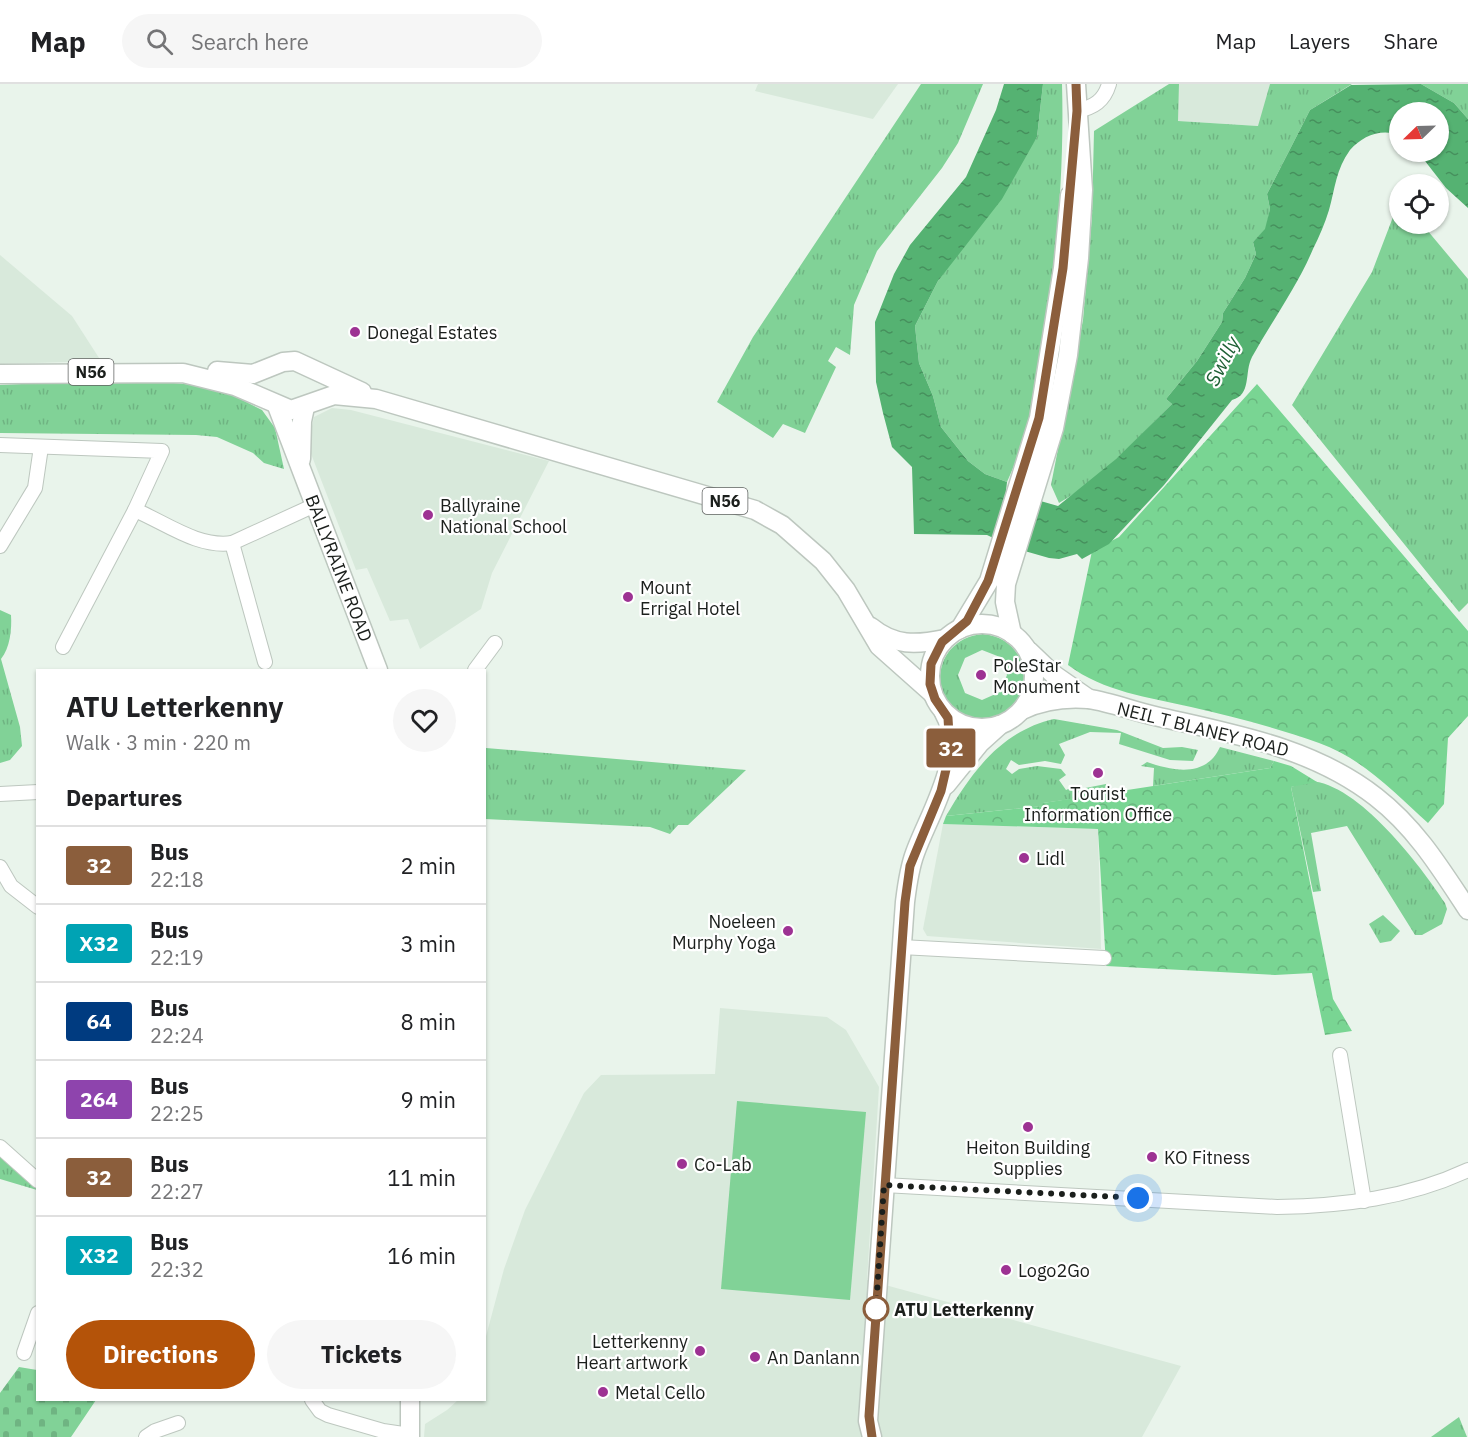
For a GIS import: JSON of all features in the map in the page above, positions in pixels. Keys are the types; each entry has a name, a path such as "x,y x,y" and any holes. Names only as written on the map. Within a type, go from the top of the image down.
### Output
{"main road":[{"name":"N56","path":"1012,634 1004,595 1007,554 1031,474 1055,327 1063,268 1077,111 1076,84"},
{"name":"N56","path":"0,374 183,373 205,370 254,374 290,361 307,366 376,399 754,510 782,525 814,551 840,582 884,651 933,694 944,713"},
{"path":"301,466 302,421 317,385 314,375 307,366"},
{"path":"274,368 267,387 276,404"},
{"name":"N56","path":"183,373 235,386 291,410 334,395 376,399"},
{"name":"BALLYRAINE ROAD","path":"276,404 378,669"},
{"name":"N56","path":"933,694 931,664 945,639 960,628 1007,554"},
{"name":"N56","path":"867,624 883,636 903,643 918,644 945,639"},
{"path":"941,791 973,750 1000,725 1022,710 1033,683 1033,665 1025,648 1012,634 987,624 960,628"},
{"name":"NEIL T BLANEY ROAD","path":"1025,648 1053,675 1089,699"},
{"name":"NEIL T BLANEY ROAD","path":"1022,710 1047,700 1089,699 1275,745 1338,773 1361,786 1395,812 1421,841 1468,910"},
{"path":"944,713 967,726 989,728 1000,725"},
{"path":"867,1432 901,947 910,866 941,791 951,745 949,724 944,713"},
{"path":"410,1401 410,1436"}],"street":[{"path":"1077,111 1093,107 1104,97 1109,84"},
{"path":"0,445 162,451 135,510 63,647"},
{"path":"0,546 35,488 41,447"},
{"path":"135,510 207,543 232,543 315,505"},
{"path":"232,543 265,662"},
{"path":"476,669 495,643"},
{"path":"0,794 36,792"},
{"path":"0,867 11,886 36,905"},
{"path":"901,947 1104,958"},
{"path":"1340,1055 1364,1201"},
{"path":"0,1147 36,1179"},
{"path":"884,1185 1277,1207 1364,1201 1423,1188 1468,1170"},
{"path":"24,1353 36,1319"},
{"path":"313,1401 320,1411 328,1415 383,1431 410,1436"},
{"path":"146,1437 155,1431 178,1423"}],"shaded area":[{"path":"758,84 898,84 873,119 755,91"},
{"path":"1179,84 1270,84 1259,126 1177,121"},
{"path":"0,255 72,316 101,361 0,364"},
{"name":"Ballyraine National School","path":"332,408 351,410 549,461 492,573 481,609 420,649 408,619 390,621 367,568 356,570 308,446 314,417"},
{"path":"943,824 1098,829 1101,949 927,936 923,929"},
{"path":"720,1008 827,1017 846,1030 879,1087 867,1280 1181,1366 1142,1437 424,1437 425,1424 457,1401 486,1401 486,1336 504,1269 525,1210 584,1093 601,1075 715,1074"}],"green space":[{"path":"921,84 983,84 958,143 942,168 877,251 854,305 850,355 836,347 828,361 836,367 805,433 783,424 773,438 717,402 753,337"},
{"path":"1043,84 1062,84 1062,163 1056,242 1041,367 1031,414 1007,482 985,474 968,461 941,427 933,396 919,363 915,326 938,281 1037,137"},
{"path":"1169,84 1179,84 1178,121 1258,126 1270,84 1352,84 1310,110 1267,194 1270,209 1266,229 1253,242 1256,254 1245,278 1223,313 1222,322 1197,361 1166,399 1172,404 1104,470 1059,503 1051,485 1083,320 1092,216 1094,131"},
{"path":"1421,84 1468,84 1468,119 1454,103"},
{"path":"1389,227 1389,234 1430,234 1468,279 1468,603 1459,612 1292,405 1372,272"},
{"path":"130,379 217,387 262,410 275,428 284,469 264,463 253,453 217,437 0,433 0,385"},
{"path":"1257,384 1468,631 1468,716 1448,738 1444,804 1428,823 1377,777 1335,750 1256,723 1111,688 1068,665 1092,551 1119,537"},
{"path":"0,610 11,615 10,638 1,659 20,727 22,746 10,760 0,763"},
{"path":"983,634 1002,639 1015,650 1022,664 1024,679 1020,694 1011,707 998,715 979,718 962,714 949,704 942,691 940,677 943,662 951,649 965,639","holes":["982,650 1000,657 1007,675 1000,692 982,700 965,693 958,675 965,658"]},
{"path":"1054,719 1117,730 1163,748 1182,747 1198,750 1193,761 1170,760 1119,744 1121,733 1090,732 1059,744 1065,755 1061,764 1045,761 1019,765 1011,760 1006,769 1012,774 1019,769 1037,766 1061,769 1066,775 1059,780 1066,790 1073,787 1075,790 1106,784 1107,794 1043,803 1043,806 946,816 977,770 1003,744 1018,733"},
{"path":"1220,747 1274,761 1270,768 1153,786 1154,768 1141,766 1147,762 1167,768 1188,770 1198,768 1214,757"},
{"path":"486,748 746,770 688,825 678,825 670,834 650,827 486,819"},
{"path":"1274,761 1291,766 1317,782 1291,787 1333,999 1352,1031 1325,1035 1312,973 1275,975 1106,966 1098,829 943,824 946,816 1042,806 1043,803 1270,768"},
{"path":"1310,781 1329,785 1348,796 1386,829 1421,869 1445,903 1447,909 1442,924 1422,935 1415,935 1347,826 1311,833 1321,891 1313,892 1291,787"},
{"path":"1383,915 1400,931 1391,941 1380,943 1369,924"},
{"path":"737,1101 866,1112 850,1300 721,1289"},
{"path":"0,1154 36,1184 36,1190 0,1179"},
{"path":"19,1367 36,1370 36,1401 95,1401 71,1437 0,1437 0,1393"},
{"path":"1459,1417 1467,1437 1431,1437"}],"water":[{"name":"Swilly","path":"1004,84 1043,84 1037,137 1002,199 938,281 915,326 919,363 933,396 941,427 968,461 985,474 1007,482 1006,491 1058,506 1116,459 1172,404 1166,399 1197,361 1222,322 1223,313 1245,278 1256,254 1253,242 1265,229 1270,209 1267,194 1310,110 1351,85 1421,84 1454,103 1468,119 1468,208 1449,191 1449,174 1435,174 1426,162 1449,162 1449,102 1389,102 1389,133 1366,137 1345,157 1320,235 1300,277 1252,357 1242,393 1232,400 1164,485 1109,544 1082,559 1077,554 1059,559 1014,548 987,535 914,534 912,467 892,447 883,413 876,382 875,322 894,274 910,245 966,177 996,110"}],"bus line":[{"name":"32","path":"872,1437 873,1430 868,1421 905,902 910,866 945,780 950,752 951,731 948,718 935,699 930,684 931,664 937,649 945,639 967,621 988,581 1039,418 1063,268 1077,111 1076,84"}],"place":[{"name":"Donegal Estates","path":"355,332"},
{"name":"Ballyraine National School","path":"428,515"},
{"name":"Mount Errigal Hotel","path":"628,597"},
{"name":"PoleStar Monument","path":"981,675"},
{"name":"Tourist Information Office","path":"1098,773"},
{"name":"Lidl","path":"1024,858"},
{"name":"Noeleen Murphy Yoga","path":"788,931"},
{"name":"Heiton Building Supplies","path":"1028,1127"},
{"name":"KO Fitness","path":"1152,1157"},
{"name":"Co-Lab","path":"682,1164"},
{"name":"Logo2Go","path":"1006,1270"},
{"name":"ATU Letterkenny","path":"876,1309"},
{"name":"Letterkenny Heart artwork","path":"700,1351"},
{"name":"An Danlann","path":"755,1357"},
{"name":"Metal Cello","path":"603,1392"}],"route":[{"path":"876,1309 884,1185 1138,1198"}]}
